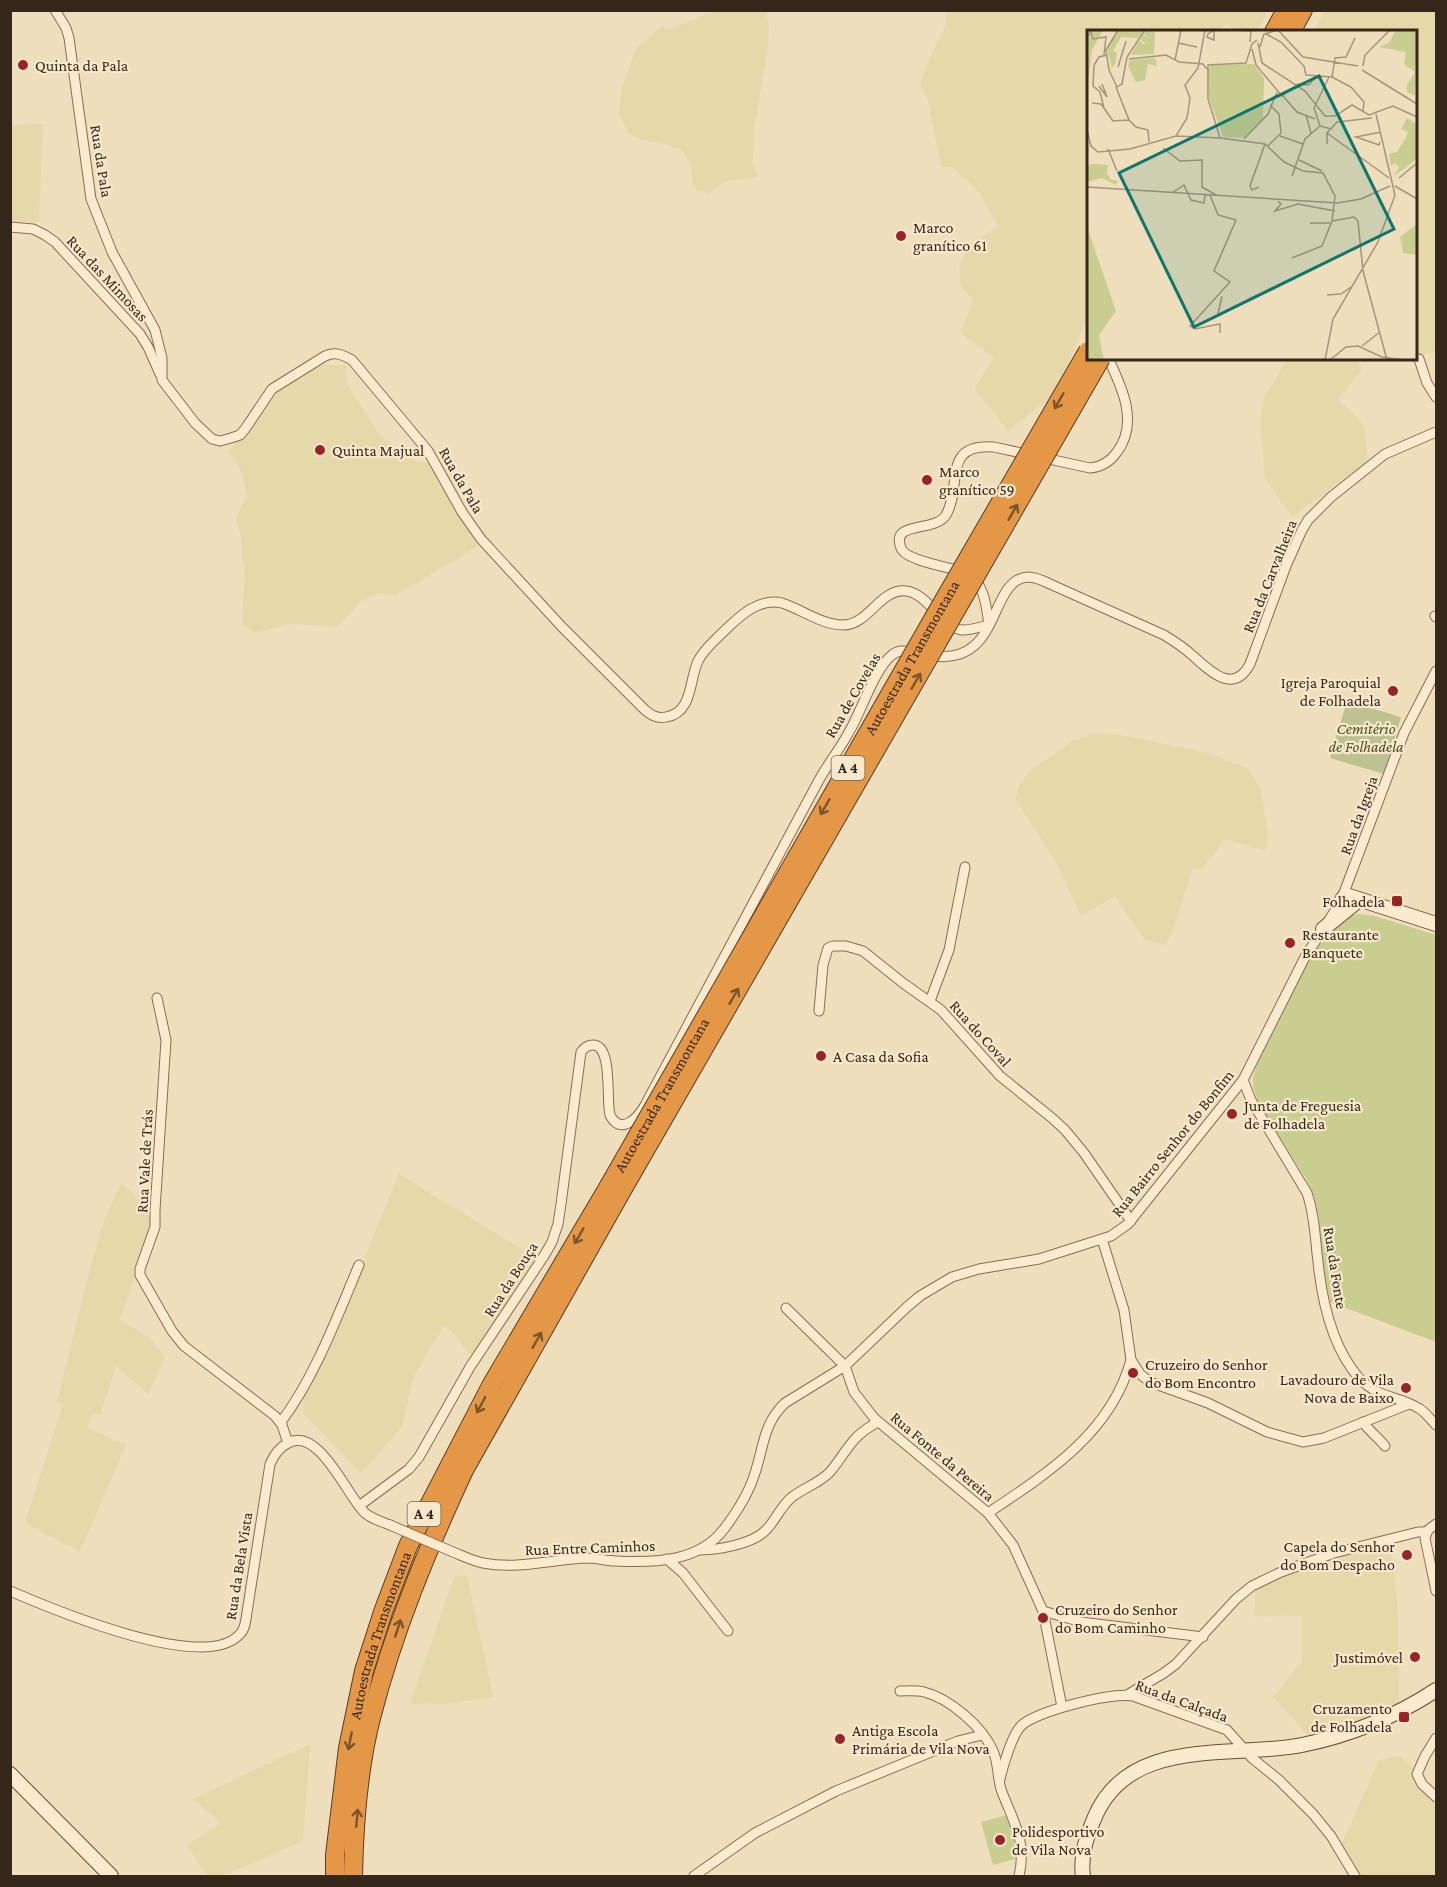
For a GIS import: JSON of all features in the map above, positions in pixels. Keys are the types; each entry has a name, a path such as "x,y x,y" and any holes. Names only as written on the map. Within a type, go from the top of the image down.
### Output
{"highway":[{"path":"1275,30 1286,10"},
{"path":"1292,30 1303,10"},
{"name":"Autoestrada Transmontana","path":"353,1876 361,1771 371,1720 404,1611 464,1470 615,1189 936,614 1087,354"},
{"name":"Autoestrada Transmontana","path":"335,1876 335,1855 348,1749 364,1671 408,1546 492,1384 615,1189 1100,360"}],"main road":[{"path":"1323,929 1347,897 1437,924"},
{"path":"1083,1876 1084,1845 1096,1814 1108,1795 1129,1775 1168,1758 1286,1748 1328,1739 1359,1730 1401,1712 1437,1690"},
{"path":"10,1774 111,1876"}],"street":[{"name":"Rua da Pala","path":"55,10 65,25 69,38 91,199 114,256 155,330 162,358 163,382 197,426 212,439 220,441 237,436 244,431 267,394 277,385 331,354 352,360 428,451 462,512 481,539 562,627 645,710 656,717 669,717 681,709 688,697 697,662 705,651 739,617 763,603 774,601 782,603 827,621 844,625 858,620 894,592 908,591 920,597 957,629 965,630 989,625"},
{"name":"Rua das Mimosas","path":"10,227 24,227 38,231 62,249 140,334 161,377"},
{"path":"1419,359 1427,383 1437,397"},
{"path":"989,625 983,592 976,579 968,573 908,556 901,548 902,534 909,528 934,525 943,519 950,505 957,465 961,457 972,448 994,447 1090,468 1099,467 1109,461 1122,444 1128,423 1124,394 1109,360"},
{"name":"Rua da Carvalheira","path":"1253,656 1286,566 1308,520 1331,497 1385,454 1437,432"},
{"name":"Rua de Covelas","path":"644,1107 819,780 850,731 885,663 892,655 900,651 943,657 960,655 969,650 977,643 989,625 1013,584 1022,578 1031,577 1164,635 1177,643 1215,676 1231,679 1242,675 1253,656"},
{"name":"Rua da Igreja","path":"1347,897 1404,733 1437,671"},
{"path":"930,1000 949,950 965,867"},
{"name":"Rua Bairro Senhor do Bonfim","path":"844,1366 920,1296 952,1277 979,1269 1033,1261 1120,1232 1243,1080 1305,957 1323,929"},
{"name":"Rua do Coval","path":"819,1011 823,961 828,948 850,946 863,951 903,983 930,1000 956,1025 1004,1080 1065,1130 1084,1153 1131,1221"},
{"name":"Rua Vale de Trás","path":"157,998 166,1040 156,1224 140,1275 172,1331 184,1346 281,1422"},
{"name":"Rua da Bouça","path":"359,1506 409,1469 419,1457 470,1367 550,1247 559,1218 579,1059 583,1049 588,1045 594,1045 600,1047 604,1053 609,1112 612,1120 620,1124 630,1123 644,1107"},
{"name":"Rua da Fonte","path":"1243,1080 1253,1104 1307,1193 1311,1206 1327,1314 1343,1353 1360,1379 1371,1389 1423,1411 1437,1425"},
{"path":"1102,1239 1124,1310 1131,1360 1137,1370 1147,1379 1161,1387 1208,1403 1268,1432 1297,1441 1317,1440 1409,1404"},
{"path":"358,1265 307,1380 281,1422 288,1443 303,1440 316,1447 359,1506"},
{"path":"786,1308 844,1366"},
{"path":"988,1513 1050,1470 1078,1447 1106,1412 1121,1386 1131,1360"},
{"name":"Rua Entre Caminhos","path":"359,1506 369,1516 453,1552 474,1560 496,1564 590,1558 638,1562 687,1556 712,1543 725,1528 746,1495 755,1472 764,1436 778,1410 785,1403 844,1366"},
{"name":"Rua Fonte da Pereira","path":"844,1366 854,1392 878,1422 988,1513 1018,1553 1043,1611 1062,1707"},
{"path":"1121,1386 1134,1380 1147,1379"},
{"path":"700,1550 715,1550 737,1544 765,1532 785,1503 808,1485 828,1474 851,1441 878,1422"},
{"path":"1363,1422 1371,1434 1378,1437 1385,1446"},
{"name":"Rua da Bela Vista","path":"10,1591 84,1621 137,1636 204,1647 232,1641 242,1632 245,1624 270,1464 276,1453 288,1443"},
{"path":"1437,1524 1427,1532 1426,1543 1437,1591"},
{"path":"1127,1695 1170,1669 1203,1637 1236,1599 1261,1581 1334,1553 1421,1531 1427,1532"},
{"path":"667,1559 683,1573 728,1631"},
{"path":"1043,1611 1081,1622 1203,1637"},
{"path":"900,1691 926,1693 942,1700 965,1716 993,1750 1001,1790 1017,1825 1021,1842 1022,1859 1019,1876"},
{"name":"Rua da Calçada","path":"1000,1779 1018,1729 1024,1724 1062,1707 1117,1695 1127,1695 1221,1727 1232,1735 1259,1765 1279,1780 1313,1814 1355,1876"},
{"path":"694,1876 755,1833 836,1791 958,1741 982,1735"},
{"path":"1437,1738 1417,1774 1422,1784 1437,1797"}],"shaded area":[{"path":"1433,10 1436,13 1436,350 1417,358 1417,30 1314,30 1325,11"},
{"path":"716,11 766,11 769,28 754,131 753,164 758,177 726,181 708,194 696,190 693,185 691,165 682,150 629,134 619,114 622,87 636,49 663,25 668,30"},
{"path":"947,11 1268,11 1258,30 1233,30 1227,24 1219,30 1087,30 1087,318 1055,395 1016,424 1008,433 991,408 974,389 994,358 960,332 973,299 961,287 959,265 970,244 999,226 975,187 951,167 941,166 928,100 920,84 945,27"},
{"path":"43,124 39,222 11,222 11,125"},
{"path":"1292,360 1357,360 1363,368 1338,400 1364,425 1368,461 1292,517 1265,478 1260,423 1264,397 1284,365"},
{"path":"315,365 346,365 347,384 380,436 416,462 447,463 477,547 396,595 378,593 360,602 337,626 289,624 255,633 242,624 245,565 236,519 247,496 242,473 229,453 245,427 285,385"},
{"path":"1090,734 1121,735 1208,753 1247,768 1260,788 1268,834 1266,851 1225,839 1202,869 1193,868 1173,930 1165,945 1145,940 1115,896 1081,916 1056,862 1016,800 1018,788 1031,770 1072,742"},
{"path":"399,1174 536,1258 472,1356 445,1324 417,1370 402,1427 361,1473 304,1415 303,1396 339,1319"},
{"path":"121,1183 146,1206 153,1226 120,1319 149,1338 165,1357 148,1394 116,1366 100,1415 92,1413 88,1428 126,1445 80,1551 25,1523 63,1404 57,1402 90,1268 103,1224"},
{"path":"1390,1546 1398,1618 1399,1703 1359,1721 1308,1735 1273,1697 1302,1662 1302,1615 1254,1617 1256,1586 1346,1553"},
{"path":"467,1575 493,1697 454,1703 410,1704 454,1577"},
{"path":"310,1744 303,1841 222,1876 208,1876 186,1845 221,1823 193,1799"},
{"path":"1400,1756 1436,1791 1436,1872 1434,1876 1359,1876 1341,1846 1379,1760"}],"green space":[{"name":"Cemitério de Folhadela","path":"1347,701 1401,717 1384,774 1330,758"},
{"path":"1352,915 1375,916 1436,935 1436,1342 1330,1302 1314,1195 1259,1105 1253,1086 1253,1077 1259,1058 1311,954 1338,924"},
{"name":"Polidesportivo de Vila Nova","path":"1007,1815 1019,1858 993,1865 981,1822"}],"place":[{"name":"Quinta da Pala","path":"23,65"},
{"name":"Marco granítico 61","path":"901,236"},
{"name":"Quinta Majual","path":"320,450"},
{"name":"Marco granítico 59","path":"927,480"},
{"name":"Igreja Paroquial de Folhadela","path":"1393,691"},
{"name":"Folhadela","path":"1397,901"},
{"name":"Restaurante Banquete","path":"1290,943"},
{"name":"A Casa da Sofia","path":"821,1056"},
{"name":"Junta de Freguesia de Folhadela","path":"1232,1114"},
{"name":"Cruzeiro do Senhor do Bom Encontro","path":"1133,1373"},
{"name":"Lavadouro de Vila Nova de Baixo","path":"1406,1388"},
{"name":"Capela do Senhor do Bom Despacho","path":"1407,1555"},
{"name":"Cruzeiro do Senhor do Bom Caminho","path":"1043,1618"},
{"name":"Justimóvel","path":"1415,1657"},
{"name":"Cruzamento de Folhadela","path":"1404,1717"},
{"name":"Antiga Escola Primária de Vila Nova","path":"840,1739"},
{"name":"Polidesportivo de Vila Nova","path":"1000,1840"}]}
